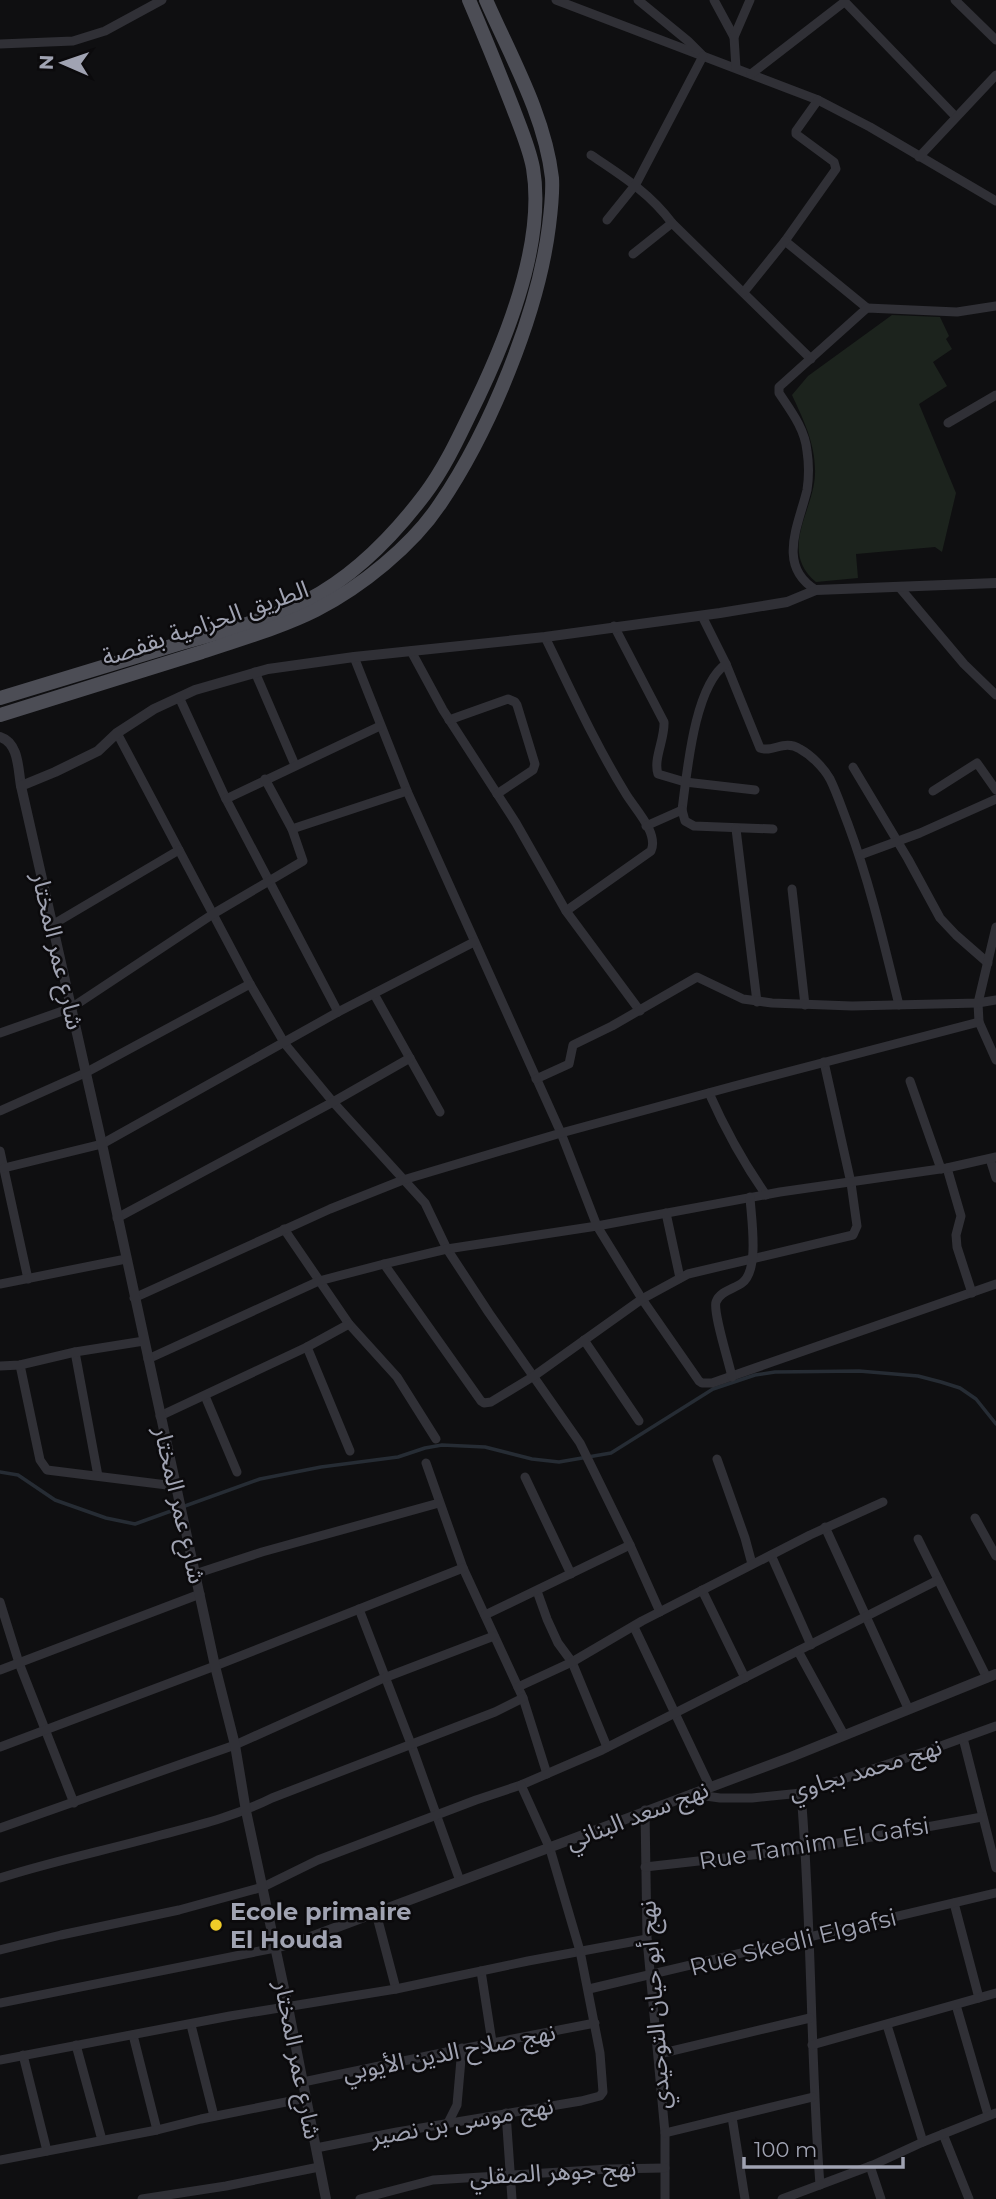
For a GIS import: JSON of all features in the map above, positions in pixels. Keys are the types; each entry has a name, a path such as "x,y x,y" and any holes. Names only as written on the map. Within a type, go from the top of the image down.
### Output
{"main road":[{"name":"الطريق الحزامية بقفصة","path":"0,698 253,621 309,599 336,582 373,551 407,517 426,492 449,456 489,375 526,266 533,227 533,167 505,87 468,0"},
{"name":"الطريق الحزامية بقفصة","path":"0,715 258,633 317,610 373,572 416,533 439,505 475,446 504,381 538,283 550,216 552,182 546,144 532,104 486,0"}],"street":[{"path":"0,44 73,41 105,32 162,0"},
{"path":"556,0 818,100 994,197"},
{"path":"638,0 703,56"},
{"path":"714,0 734,37 736,68"},
{"path":"734,37 750,0"},
{"path":"955,0 996,40"},
{"path":"751,74 846,3 956,117"},
{"path":"607,220 636,184 703,56"},
{"path":"919,157 996,75"},
{"path":"744,292 785,241 836,169 834,162 796,134 818,100"},
{"path":"591,155 636,184 672,223 811,359"},
{"path":"633,254 672,223"},
{"path":"785,241 867,308 957,312 996,306"},
{"path":"816,590 809,586 801,575 793,550 793,539 809,477 806,442 802,429 778,391 779,387 867,308"},
{"path":"948,423 996,395"},
{"path":"21,786 79,762 98,751 136,719 179,697 256,672 354,657 545,637 702,616 787,602 816,590 996,583"},
{"path":"900,588 964,664 996,695"},
{"path":"702,616 726,664 760,748 766,750 788,744 799,747 829,778 860,855 899,1005"},
{"path":"614,626 664,722 656,771 662,776 685,782 755,790"},
{"path":"545,637 606,762 653,841 651,851 566,911"},
{"path":"411,651 449,720 516,823 566,911 639,1011"},
{"path":"354,657 407,791 561,1133 597,1226 642,1299 699,1381 712,1384 996,1284"},
{"path":"726,664 718,669 705,689 700,706 685,782 682,810 685,821 689,825 773,829"},
{"path":"256,672 295,765"},
{"path":"179,697 226,799 338,1012"},
{"path":"449,720 508,699 517,705 535,764 533,770 497,794"},
{"path":"226,799 380,726"},
{"path":"117,733 250,984 285,1044 333,1102 425,1203 447,1249 580,1443 660,1612"},
{"name":"شارع عمر المختار","path":"0,737 7,739 14,748 26,813 102,1144 215,1666 235,1745 246,1811 326,2199"},
{"path":"933,791 977,763 996,790"},
{"path":"853,767 940,918 988,963"},
{"path":"0,1033 71,1008 213,914 303,860 292,829 265,779"},
{"path":"292,829 407,791"},
{"path":"860,855 941,825 996,799"},
{"path":"646,826 682,810"},
{"path":"736,829 757,1002"},
{"path":"52,925 179,850"},
{"path":"792,889 805,1005"},
{"path":"996,927 978,1003 979,1022 996,1060"},
{"path":"4,1168 102,1144 338,1012 474,943"},
{"path":"537,1079 569,1064 573,1045 697,977 743,999 757,1002 899,1005 996,1000"},
{"path":"0,1111 85,1073 250,984"},
{"path":"374,994 440,1112"},
{"path":"134,1297 284,1229 403,1180 561,1133 979,1022"},
{"path":"117,1218 410,1058"},
{"path":"384,1264 481,1401 491,1402 534,1376 642,1299 680,1278 710,1267 752,1260 853,1235 858,1226 851,1183 824,1062"},
{"path":"910,1082 961,1216 955,1240 972,1293"},
{"path":"709,1093 741,1158 766,1195"},
{"path":"0,1151 29,1279"},
{"path":"148,1359 319,1281 447,1249 993,1158 996,1178"},
{"path":"732,1377 716,1303 719,1297 747,1279 753,1247 750,1197"},
{"path":"666,1213 680,1278"},
{"path":"284,1229 349,1324 397,1377 436,1439"},
{"path":"0,1284 126,1259"},
{"path":"160,1416 307,1347 349,1324"},
{"path":"584,1340 639,1421"},
{"path":"0,1366 144,1341"},
{"path":"307,1347 350,1451"},
{"path":"75,1352 97,1476"},
{"path":"20,1364 40,1460 50,1472 176,1486"},
{"path":"205,1396 237,1472"},
{"path":"717,1460 752,1564"},
{"path":"426,1463 463,1568 523,1698 547,1774"},
{"path":"525,1478 571,1574"},
{"path":"518,1687 572,1662 660,1612 825,1527 883,1502"},
{"path":"195,1574 439,1503"},
{"path":"975,1518 996,1556"},
{"path":"825,1527 864,1618 908,1708"},
{"path":"918,1539 992,1676"},
{"path":"485,1615 630,1545"},
{"path":"771,1555 811,1645"},
{"path":"0,1746 215,1666 463,1568"},
{"path":"0,1950 179,1910 263,1887 318,1860 521,1785 607,1747 938,1580"},
{"path":"702,1590 745,1678"},
{"path":"537,1591 558,1643 572,1662 607,1747"},
{"path":"0,1670 200,1594"},
{"path":"0,1602 19,1663 74,1803"},
{"path":"359,1609 460,1881"},
{"path":"634,1627 710,1787"},
{"path":"0,1828 235,1745 384,1678 494,1636"},
{"path":"798,1651 844,1735"},
{"name":"نهج سعد البناني","path":"275,1948 550,1849 992,1676"},
{"path":"0,1878 246,1811 272,1798 495,1712 523,1698"},
{"name":"نهج محمد بجاوي","path":"690,1794 752,1798 801,1793 996,1726"},
{"path":"962,1738 996,1868"},
{"path":"521,1785 550,1849 580,1951 595,2023"},
{"path":"801,1793 820,2185"},
{"name":"نهج أبو حيان التوحيدي","path":"645,1810 647,1940 659,2054 665,2199"},
{"name":"Rue Tamim El Gafsi","path":"645,1867 805,1849 982,1817"},
{"name":"Rue Skedli Elgafsi","path":"589,1989 996,1893"},
{"path":"954,1903 979,1998"},
{"path":"376,1913 396,1989"},
{"path":"0,2060 396,1989 647,1940"},
{"path":"0,2003 275,1948"},
{"path":"481,1971 492,2042"},
{"path":"812,2045 996,1993"},
{"path":"785,2199 992,2114 956,2005"},
{"path":"659,2054 810,2018"},
{"name":"نهج صلاح الدين الأيوبي","path":"303,2082 595,2023"},
{"name":"نهج موسى بن نصير","path":"316,2148 600,2096 604,2089 595,2023"},
{"path":"191,2025 214,2116"},
{"path":"887,2025 923,2142"},
{"path":"133,2035 157,2130"},
{"path":"76,2045 102,2140"},
{"path":"448,2123 457,2105 462,2048"},
{"path":"23,2055 47,2151"},
{"path":"664,2133 814,2097"},
{"path":"0,2160 306,2098"},
{"path":"506,2113 512,2199"},
{"path":"732,2117 744,2199"},
{"path":"943,2134 969,2199"},
{"path":"870,2166 881,2199"},
{"path":"142,2199 226,2186 319,2167"},
{"name":"نهج جوهر الصقلي","path":"360,2199 433,2180 665,2168"}],"shaded area":[{"path":"892,315 940,317 949,336 946,339 952,349 933,362 947,386 919,404 956,493 942,552 935,547 856,554 858,578 816,582 805,570 799,544 813,488 814,453 792,395 808,376"}],"waterway":[{"path":"0,1472 18,1475 55,1500 106,1518 135,1524 260,1479 321,1467 398,1457 442,1445 485,1447 532,1459 559,1462 611,1453 713,1389 755,1375 775,1372 859,1371 918,1376 960,1388 976,1399 996,1424"}],"place":[{"name":"Ecole primaire El Houda","path":"216,1925"}]}
